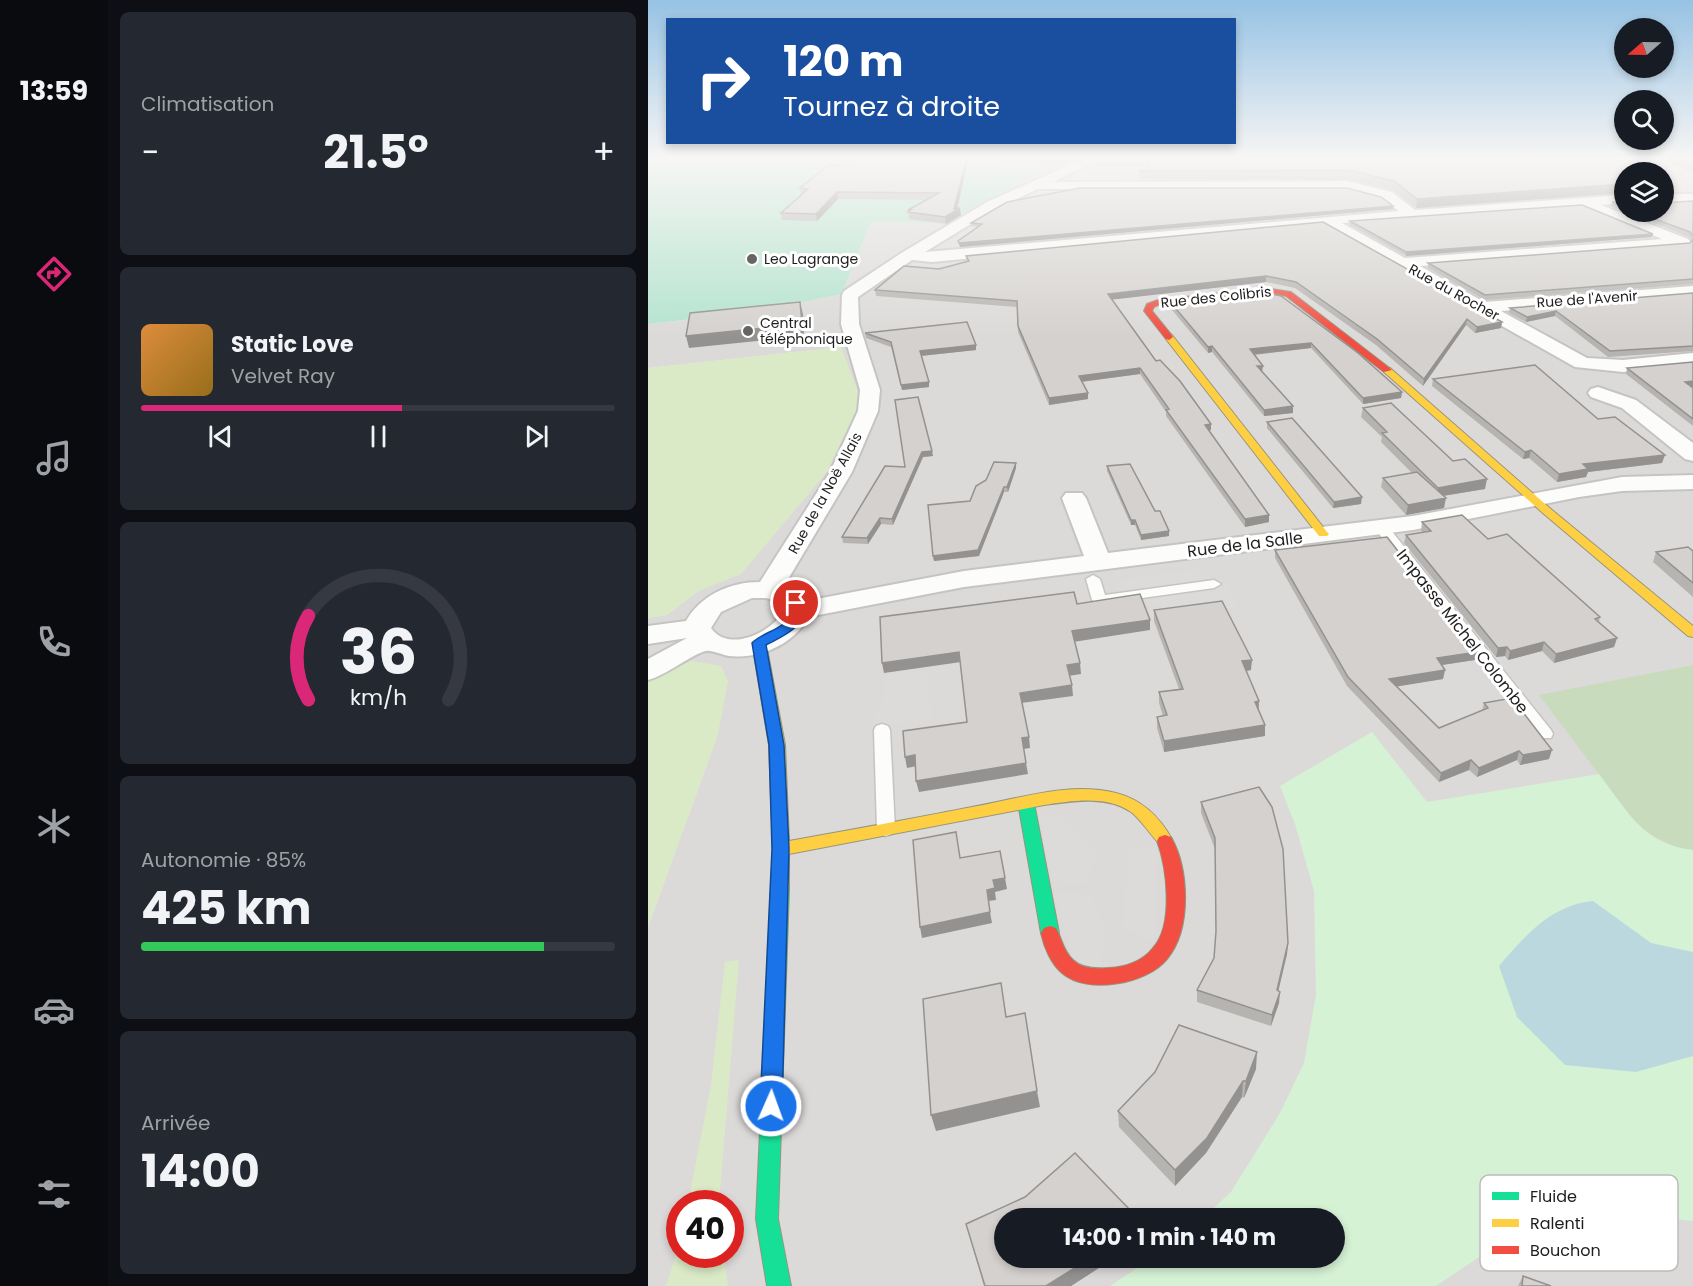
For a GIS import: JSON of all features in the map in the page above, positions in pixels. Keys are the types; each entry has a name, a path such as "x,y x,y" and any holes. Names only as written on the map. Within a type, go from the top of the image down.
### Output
{"street":[{"name":"Rue de la Noë Allais","path":"768,590 841,472 868,411 870,390 850,324 850,295 871,278 974,217"},
{"path":"909,255 932,257 1375,217"},
{"path":"1620,217 1688,244"},
{"name":"Rue du Rocher","path":"1327,221 1582,363 1618,366 1693,359"},
{"path":"1401,262 1688,244"},
{"name":"Rue des Colibris","path":"1323,534 1148,310 1150,306 1158,302 1266,290 1288,294 1367,352 1533,498"},
{"name":"Rue de l'Avenir","path":"1482,307 1693,291"},
{"path":"1598,393 1629,404 1693,454"},
{"name":"Rue de la Salle","path":"797,611 964,579 1096,571 1472,512 1533,498 1622,484 1693,482"},
{"path":"1074,498 1096,571"},
{"path":"1533,498 1693,633"},
{"path":"648,635 701,634 729,647 759,643 787,629 795,620 797,611 790,597 768,590 744,592 720,600 708,608 700,618 701,634"},
{"path":"648,671 701,634"},
{"path":"759,643 777,745 781,849 766,1219 779,1286"},
{"path":"781,849 1026,803 1077,797 1115,798 1142,811 1157,826 1170,850 1174,870 1172,931 1160,954 1136,970 1105,977 1073,970 1058,954 1051,941 1026,803"}],"lane":[{"name":"Impasse Michel Colombe","path":"1381,527 1545,734"},
{"path":"1096,571 1099,600 1214,584"},
{"path":"882,730 886,829"}],"shaded area":[{"path":"955,217 1614,217 1614,222 1674,222 1674,217 1693,217 1693,1286 648,1286 648,927 718,734 648,680 648,618 667,615 698,591 741,573 841,347 648,368 648,324 753,312 842,294"},
{"path":"871,222 943,223 842,294"},
{"path":"1197,569 1204,582 1225,579 1237,607 1164,617 1161,604 1121,594 1116,581"},
{"path":"926,670 932,718 873,727 874,715 886,695 884,676"},
{"path":"1060,814 1097,853 1085,885 1052,880 1041,818"},
{"path":"1157,846 1154,941 1123,928 1129,850"},
{"path":"1054,892 1092,895 1106,935 1099,969 1074,961"}],"green space":[{"path":"648,217 955,217 943,223 871,222 842,294 753,312 648,324"},
{"path":"841,347 861,400 826,473 741,574 698,591 667,615 648,618 648,368"},
{"path":"687,660 721,666 728,681 718,734 648,927 648,680"},
{"path":"1693,665 1693,850 1678,848 1642,831 1539,695"},
{"path":"1372,732 1427,802 1599,774 1628,813 1649,833 1676,847 1693,850 1693,1221 1678,1219 1678,1175 1480,1175 1480,1256 1436,1286 1110,1286 1137,1268 1345,1268 1345,1208 1214,1208 1231,1192 1280,1113 1304,1063 1316,995 1314,891 1295,824 1280,786"},
{"path":"739,960 720,1190 691,1190 711,1085 725,962"},
{"path":"672,1268 726,1268 728,1286 666,1286"}],"water":[{"path":"1593,901 1651,943 1693,952 1693,1056 1636,1072 1565,1065 1517,1017 1499,966 1529,933 1552,915 1578,904"}],"building":[{"path":"981,217 1264,217 959,243 958,241 982,224 971,223"},
{"path":"1408,217 1611,217 1614,218 1614,222 1624,222 1653,234 1406,252 1350,221"},
{"path":"1674,217 1693,217 1693,236 1690,232 1663,222 1674,222"},
{"path":"1323,222 1502,322 1477,327 1467,319 1424,379 1377,339 1296,282 1266,276 1108,294 1156,361 1160,360 1180,381 1211,424 1205,425 1269,515 1245,519 1166,410 1169,409 1140,368 1079,376 1088,393 1049,398 1018,326 1017,301 875,290 904,266 939,269 969,261 966,256"},
{"path":"1693,239 1693,279 1485,295 1428,263 1690,243"},
{"path":"1266,293 1281,296 1358,353 1402,392 1363,398 1311,343 1250,349 1263,366 1257,366 1293,406 1264,410 1212,346 1208,347 1172,304"},
{"path":"1693,293 1693,346 1610,351 1556,311 1527,317 1510,308"},
{"path":"800,302 802,324 686,336 690,313"},
{"path":"967,322 976,345 920,351 929,382 901,385 891,342 865,333"},
{"path":"1693,362 1693,381 1685,382 1693,388 1693,419 1627,368"},
{"path":"1535,365 1598,419 1615,417 1665,455 1583,464 1588,469 1559,474 1531,450 1525,452 1433,379"},
{"path":"918,397 932,451 922,452 892,519 880,518 867,538 842,537 885,466 905,467 895,400"},
{"path":"1391,403 1453,461 1465,459 1487,479 1438,488 1382,433 1387,432 1363,408"},
{"path":"1292,418 1362,497 1334,502 1267,422"},
{"path":"994,462 1016,463 978,550 933,556 928,505 970,501 976,486 986,480"},
{"path":"1130,464 1155,511 1160,511 1169,531 1141,535 1135,520 1131,520 1107,466"},
{"path":"1417,472 1446,498 1408,505 1383,478"},
{"path":"1462,515 1488,539 1507,534 1600,617 1595,619 1617,638 1556,654 1544,642 1510,651 1507,647 1498,648 1406,535 1431,531 1422,522"},
{"path":"1387,537 1477,652 1437,658 1445,670 1389,679 1439,728 1488,708 1484,703 1512,698 1552,750 1523,755 1519,751 1479,768 1471,760 1441,773 1348,677 1275,550"},
{"path":"1688,547 1693,551 1693,583 1656,552"},
{"path":"1074,592 1077,604 1140,594 1150,620 1072,631 1080,663 1067,665 1072,685 1020,693 1029,737 1022,738 1026,763 916,781 915,755 905,757 903,731 967,722 959,652 882,663 880,617"},
{"path":"1222,601 1252,660 1242,661 1259,701 1255,702 1265,725 1164,741 1157,717 1167,715 1159,692 1183,689 1154,610"},
{"path":"1259,787 1272,807 1283,849 1288,943 1277,990 1280,992 1272,1015 1197,990 1214,958 1216,931 1215,838 1201,802"},
{"path":"956,832 960,858 1000,851 1005,878 993,880 995,888 987,890 990,912 920,927 913,840"},
{"path":"1001,983 1006,1017 1025,1013 1037,1091 931,1115 923,999"},
{"path":"1179,1025 1257,1052 1246,1081 1243,1081 1207,1138 1175,1170 1118,1111 1155,1072"},
{"path":"1075,1153 1128,1208 1001,1208 1025,1197"},
{"path":"994,1211 994,1268 1075,1268 1046,1286 985,1286 966,1224"},
{"path":"1523,1276 1551,1286 1522,1286"}],"traffic: fast":[{"path":"1026,803 1050,933"},
{"path":"779,1286 767,1219 780,888"}],"traffic: slow":[{"path":"1169,337 1323,534"},
{"path":"1387,370 1548,512 1693,633"},
{"path":"759,643 777,745 781,849 780,888"},
{"path":"781,849 1026,802 1079,796 1114,798 1130,804 1151,820 1165,841"}],"traffic: jam":[{"path":"1169,337 1148,311 1150,306 1158,302 1266,290 1288,294 1387,370"},
{"path":"1050,933 1060,958 1070,969 1080,974 1104,977 1118,975 1131,972 1153,961 1167,942 1174,914 1173,866 1165,841"}],"place":[{"name":"Leo Lagrange","path":"752,259"},
{"name":"Central téléphonique","path":"748,331"}],"route":[{"path":"771,1106 781,849 777,745 759,643 787,629 795,620 796,603"}]}
